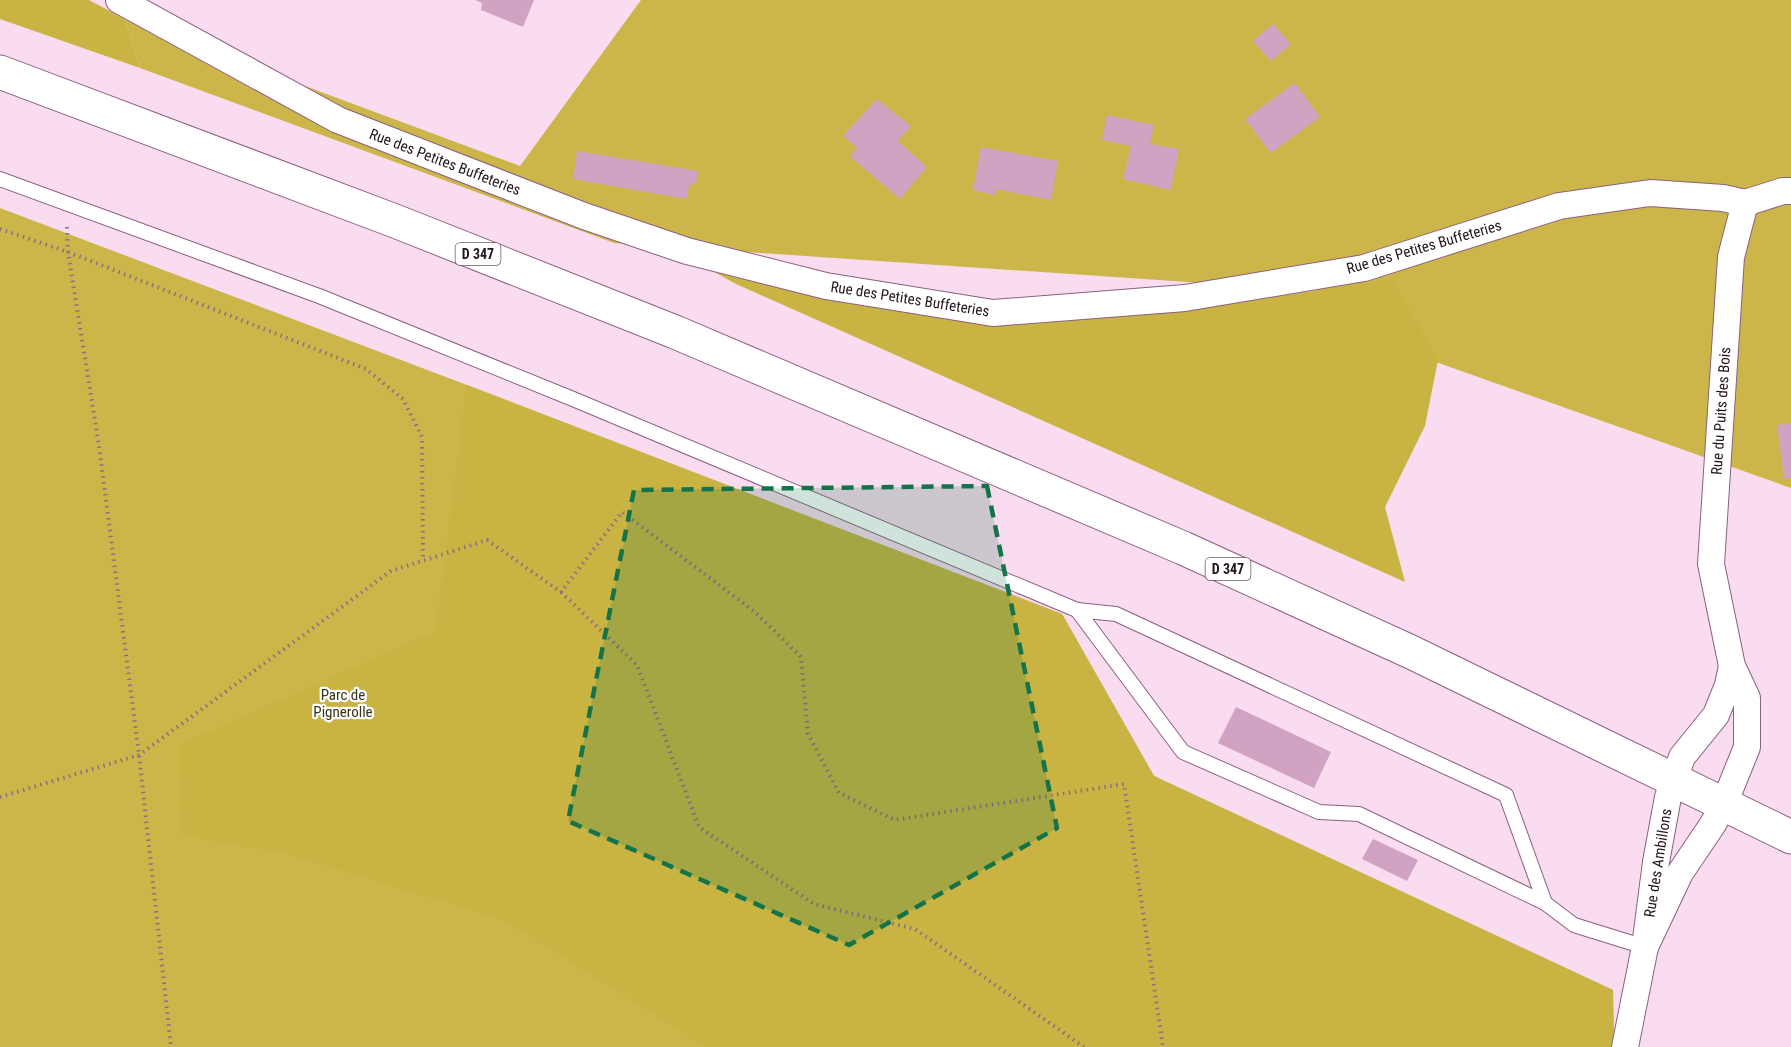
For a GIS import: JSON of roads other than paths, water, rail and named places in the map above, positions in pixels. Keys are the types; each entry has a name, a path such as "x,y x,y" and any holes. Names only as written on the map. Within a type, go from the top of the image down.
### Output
{"main road":[{"name":"D 347","path":"0,72 395,220 685,336 1183,548 1411,652 1791,837"}],"street":[{"name":"Rue des Petites Buffeteries","path":"119,0 339,120 584,216 687,251 826,286 993,313 1185,298 1364,268 1559,206 1650,193 1723,198 1745,204"},
{"path":"1745,204 1784,191 1791,191"},
{"name":"Rue du Puits des Bois","path":"1724,804 1747,747 1747,698 1732,666 1711,564 1731,257 1745,204"},
{"name":"Rue du Puits des Bois","path":"1674,779 1682,757 1716,715 1728,685 1732,666"},
{"name":"Rue des Ambillons","path":"1625,1047 1645,947 1656,862 1668,796 1674,779"},
{"name":"Rue des Ambillons","path":"1645,947 1680,873 1724,804"}],"lane":[{"path":"0,179 319,296 573,399 1077,610 1116,614 1506,795 1545,903"},
{"path":"1077,610 1183,752 1319,812 1359,814 1545,903 1574,926 1645,947"}],"park label":[{"name":"Parc de Pignerolle","path":"343,704"}]}
